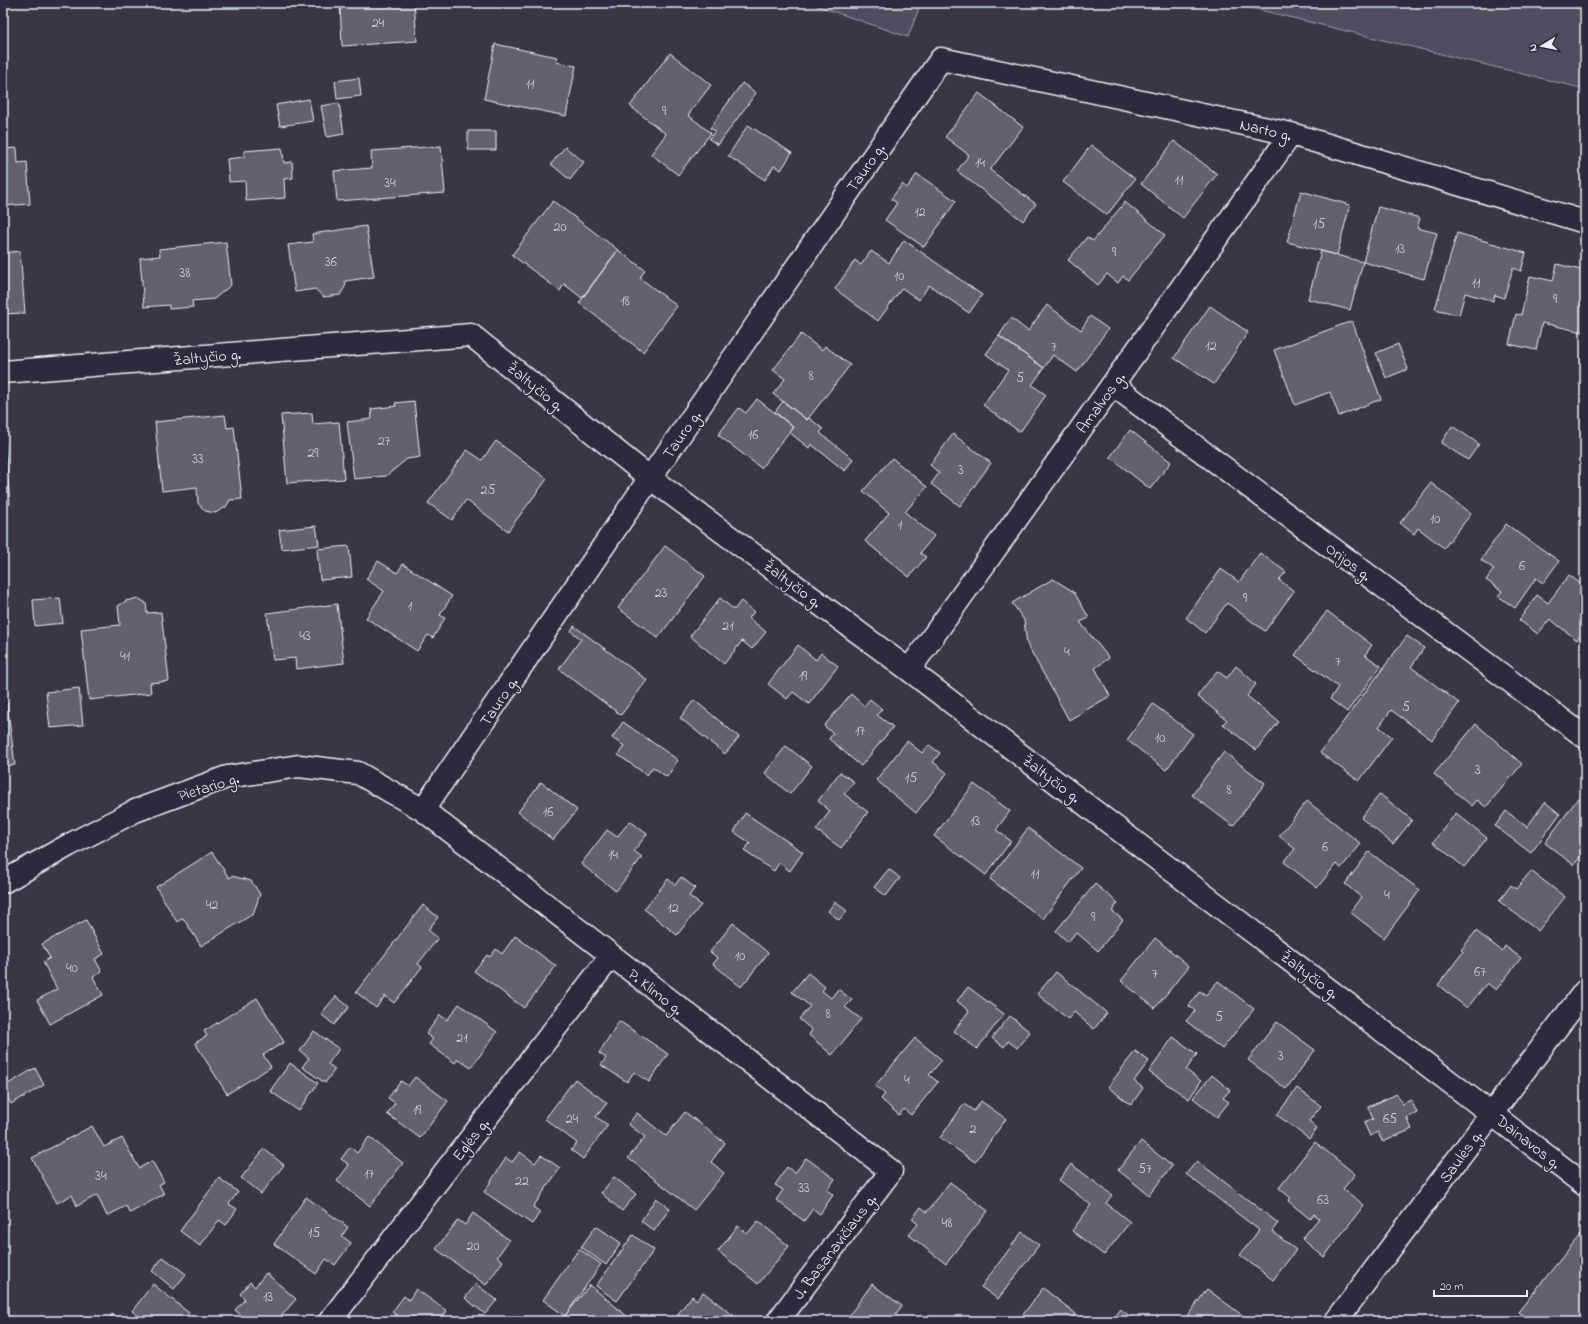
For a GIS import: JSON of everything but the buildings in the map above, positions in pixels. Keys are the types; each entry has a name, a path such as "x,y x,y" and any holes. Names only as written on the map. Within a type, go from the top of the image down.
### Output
{"street":[{"name":"Narto g.","path":"941,59 1291,134 1585,222"},
{"name":"Tauro g.","path":"423,810 650,478 941,59"},
{"name":"Amalvos g.","path":"909,670 1291,134"},
{"name":"Žaltyčio g.","path":"3,372 471,335 650,478 909,670 1492,1112"},
{"name":"Orijos g.","path":"1113,384 1585,737"},
{"name":"Pietario g.","path":"3,882 69,845 135,811 227,777 299,766 358,773 423,810"},
{"name":"P. Klimo g.","path":"423,810 891,1172"},
{"name":"Eglės g.","path":"330,1321 610,956"},
{"name":"Saulės g.","path":"1336,1321 1465,1151 1492,1112 1585,991"},
{"name":"Dainavos g.","path":"1492,1112 1585,1185"},
{"name":"J. Basanavičiaus g.","path":"778,1321 891,1172"}],"shaded area":[{"path":"809,3 921,3 908,37"},
{"path":"1231,3 1558,3 1585,10 1585,89"}]}
